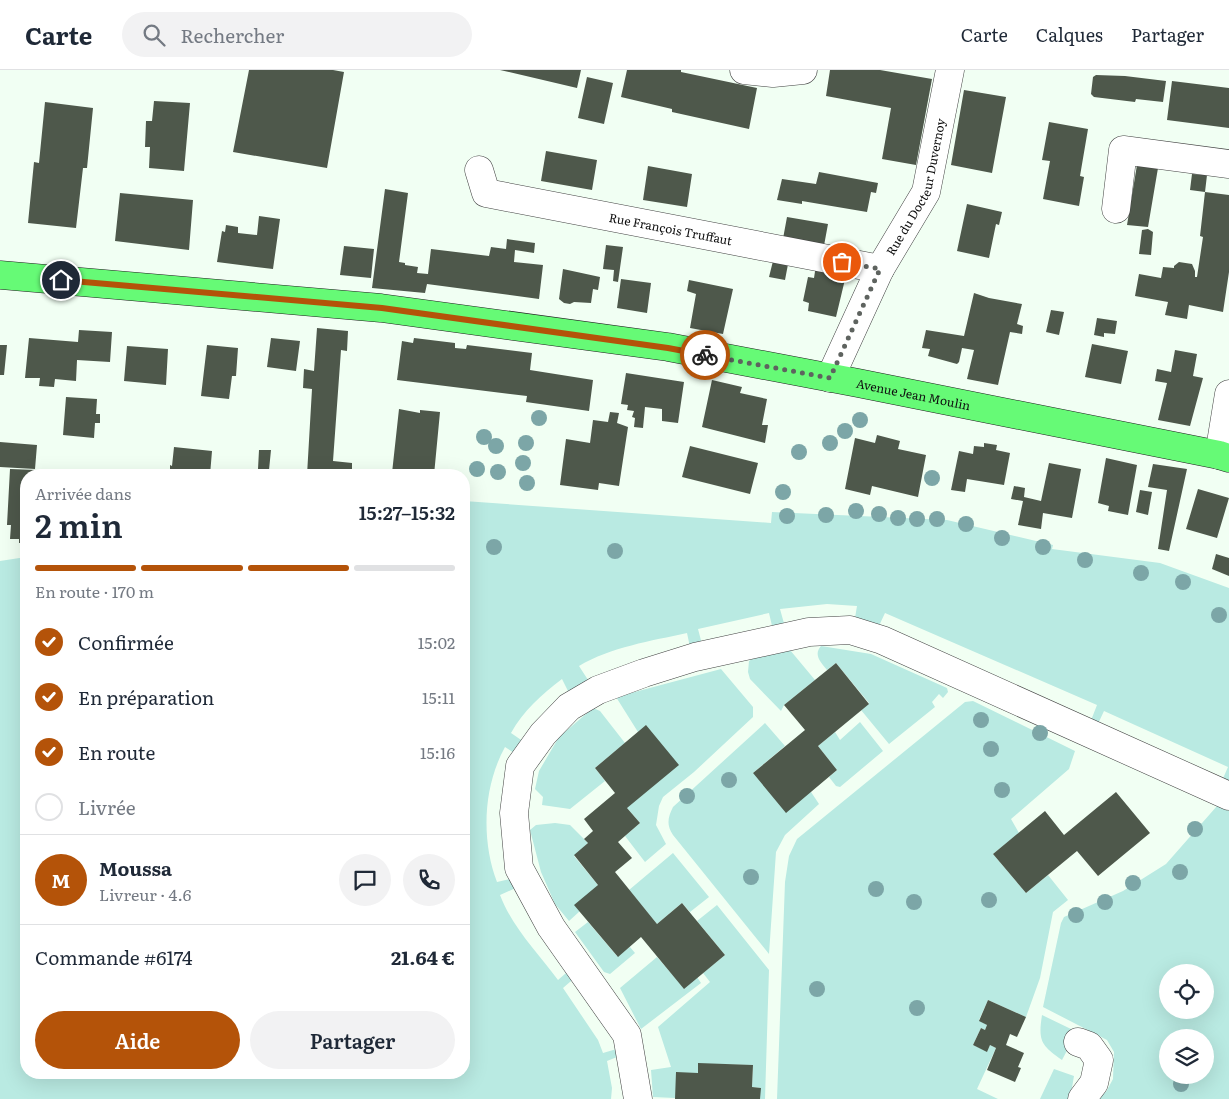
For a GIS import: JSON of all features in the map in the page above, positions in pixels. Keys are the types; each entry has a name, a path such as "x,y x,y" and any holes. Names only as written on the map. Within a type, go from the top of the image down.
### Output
{"main road":[{"name":"Avenue Jean Moulin","path":"0,275 382,308 668,348 1224,456"}],"street":[{"path":"747,71 803,70"},
{"name":"Rue du Docteur Duvernoy","path":"830,378 880,269 926,192 950,70"},
{"path":"1116,209 1123,150 1229,164"},
{"name":"Rue François Truffaut","path":"479,170 486,193 880,269"},
{"path":"1224,456 1229,394"},
{"path":"638,1099 627,1035 551,928 519,868 514,812 520,766 543,734 569,707 598,690 695,657 809,632 850,630 882,640 1229,796"},
{"path":"1078,1042 1090,1046 1099,1060 1094,1083 1082,1099"}],"shaded area":[{"path":"470,501 771,523 772,512 947,520 1053,545 1052,549 1160,563 1229,588 1229,787 1221,783 1228,767 1104,711 1096,728 1090,723 1097,705 885,613 877,630 854,624 857,606 827,604 780,609 785,627 773,630 769,613 698,629 703,648 691,652 687,633 632,645 591,659 579,666 590,683 570,695 562,679 527,710 511,733 527,744 519,756 505,747 492,779 487,814 488,849 497,882 514,878 518,887 500,895 511,918 558,980 573,967 578,975 563,988 598,1040 603,1053 620,1048 622,1055 607,1061 612,1088 611,1099 0,1099 0,561 20,558 20,1079 470,1079"},
{"path":"821,646 871,654 947,688 948,692 943,698 939,694 932,702 935,707 889,744 861,710 869,703 836,663 827,670 820,661 818,652"},
{"path":"790,650 815,680 784,705 781,711 750,679 748,672 749,661 760,654"},
{"path":"721,669 753,707 753,717 694,772 663,797 659,806 656,825 666,844 645,862 625,836 640,823 627,808 646,726 638,732 616,697"},
{"path":"973,701 1075,751 1069,769 1011,819 1019,833 993,854 1026,893 1048,875 1068,900 1053,912 1040,978 1026,1017 988,1000 979,1020 987,1025 985,1030 981,1028 973,1045 987,1051 990,1045 996,1048 977,1089 998,1099 777,1099 785,882 789,856 797,839 965,702"},
{"path":"593,708 600,711 625,743 595,768 605,781 570,809 542,805 543,797 535,789 539,771 559,737"},
{"path":"860,722 883,751 840,787 836,786 829,777 837,770 818,746 835,732 840,740"},
{"path":"765,723 785,746 753,773 811,792 819,804 785,835 776,852 769,954 673,835 668,821 673,807"},
{"path":"1217,806 1229,811 1229,1099 1095,1099 1106,1092 1113,1079 1114,1052 1107,1040 1043,1007 1061,923 1064,917 1123,891 1166,864"},
{"path":"555,823 570,825 588,843 574,856 598,885 580,911 569,921 555,904 541,872 530,830 536,825"},
{"path":"673,853 709,897 690,912 682,903 657,924 629,890"},
{"path":"717,905 769,970 765,1099 760,1099 760,1088 752,1087 753,1065 698,1064 698,1073 675,1098 653,1097 651,1070 671,1067 658,1027 710,982 703,973 725,955 697,921"},
{"path":"588,922 617,956 630,947 635,953 610,974 604,972 575,932"},
{"path":"657,957 684,988 697,977 701,983 641,1029 620,988"},
{"path":"1042,1015 1071,1029 1072,1041 1062,1060 1049,1050 1043,1042 1040,1031"},
{"path":"1054,1069 1074,1076 1070,1099 1040,1099"}],"building":[{"path":"249,70 333,70 344,72 327,168 233,152"},
{"path":"500,70 581,70 577,88"},
{"path":"627,70 681,70 681,72 757,88 749,129 672,112 672,109 621,97"},
{"path":"830,70 880,70 932,79 916,165 882,159 891,108 826,96"},
{"path":"1096,75 1166,81 1163,102 1136,99 1135,102 1094,97 1091,94 1093,77"},
{"path":"587,77 613,83 604,124 578,118"},
{"path":"1172,81 1229,88 1229,128 1167,120"},
{"path":"964,90 1006,97 992,173 951,165"},
{"path":"154,101 190,103 184,171 149,168 150,147 145,147 146,121 152,121"},
{"path":"45,102 93,108 87,168 83,168 76,228 28,223 34,162 39,163"},
{"path":"1049,122 1088,129 1080,176 1084,177 1079,206 1043,199 1050,161 1042,160"},
{"path":"546,151 597,160 592,190 541,181"},
{"path":"1137,165 1158,168 1148,227 1127,225"},
{"path":"648,166 692,174 687,207 643,200"},
{"path":"819,172 878,183 876,193 871,192 867,212 802,201 802,204 777,200 782,179 816,184"},
{"path":"1192,174 1207,175 1205,192 1190,190"},
{"path":"385,189 408,193 399,262 418,267 417,273 428,274 431,249 489,256 491,247 506,249 507,239 535,243 534,253 515,250 514,262 543,265 539,299 427,284 425,293 372,288"},
{"path":"1205,192 1229,195 1229,272 1223,312 1189,305 1187,319 1165,315 1168,302 1135,296 1139,274 1161,278 1163,267 1174,268 1179,262 1192,264 1195,277 1197,277 1203,237 1200,236"},
{"path":"120,193 193,200 189,250 115,241"},
{"path":"967,204 1002,212 999,225 996,224 989,258 957,251"},
{"path":"259,216 280,219 273,269 217,262 222,231 225,232 226,225 238,227 238,233 257,235"},
{"path":"787,217 828,224 823,251 782,244"},
{"path":"1148,229 1153,232 1151,255 1139,254 1142,230"},
{"path":"606,245 623,247 618,282 613,281 614,270 603,269"},
{"path":"344,246 374,249 371,278 340,275"},
{"path":"774,257 789,259 785,280 769,277"},
{"path":"816,265 847,271 836,317 808,311 809,303 803,301 808,277 814,278"},
{"path":"563,269 600,277 598,290 593,289 591,303 574,302 570,304 564,303 559,299"},
{"path":"621,279 651,283 647,313 617,308"},
{"path":"689,280 733,289 723,334 690,328 696,294 687,291"},
{"path":"974,293 989,298 1022,304 1017,324 1023,326 1022,334 1010,332 998,385 967,379 974,350 962,348 957,364 928,356 930,349 922,348 926,330 964,336"},
{"path":"1051,310 1064,312 1059,335 1046,332"},
{"path":"1097,318 1117,321 1115,334 1104,333 1104,337 1094,335"},
{"path":"317,328 348,331 347,351 341,350 333,461 352,463 352,469 307,469 312,389 303,388 304,369 314,371"},
{"path":"79,330 112,332 110,362 77,360 76,381 55,379 54,387 39,386 40,378 25,378 29,338 78,342"},
{"path":"271,338 300,341 296,371 267,367"},
{"path":"414,338 455,343 455,348 466,349 467,345 532,353 530,370 593,380 589,411 526,402 527,396 397,380 402,341 413,343"},
{"path":"1092,344 1128,351 1121,384 1085,377"},
{"path":"0,345 7,345 4,375 0,375"},
{"path":"207,345 238,348 236,376 232,376 229,399 201,396"},
{"path":"127,346 168,349 166,385 124,381"},
{"path":"1175,350 1197,354 1193,376 1203,378 1190,426 1158,420 1167,383 1155,381 1157,369 1171,372"},
{"path":"626,373 684,382 678,423 662,421 662,409 645,407 643,428 634,427 635,418 632,417 634,411 627,410 628,405 621,404"},
{"path":"712,380 742,387 740,393 767,399 762,425 768,425 765,443 702,427"},
{"path":"66,397 97,399 96,414 100,414 100,423 95,423 94,438 63,435"},
{"path":"399,409 420,413 420,410 440,412 435,469 392,469"},
{"path":"610,412 619,413 617,423 628,427 619,486 599,483 598,490 560,485 566,439 590,443 593,420 608,422"},
{"path":"877,435 900,441 898,449 926,455 918,497 872,486 870,495 845,489 855,438 875,443"},
{"path":"0,442 37,445 35,469 0,467"},
{"path":"984,443 997,445 996,450 1010,453 1004,485 967,479 965,492 951,490 959,451 973,454 974,446 984,447"},
{"path":"690,446 758,463 750,494 682,477"},
{"path":"174,447 212,451 210,469 170,469 170,465 172,466"},
{"path":"259,450 271,450 269,469 258,469"},
{"path":"1106,458 1137,465 1128,515 1108,511 1109,506 1098,503"},
{"path":"1049,463 1081,469 1072,518 1043,513 1041,529 1018,525 1023,501 1011,499 1014,486 1025,488 1024,497 1041,501"},
{"path":"1153,464 1187,469 1169,551 1158,549 1167,490 1148,487"},
{"path":"10,469 20,469 20,543 19,539 10,539 11,525 7,525"},
{"path":"1198,489 1229,498 1217,538 1186,529"},
{"path":"1140,490 1152,492 1148,515 1136,512"},
{"path":"1216,554 1229,558 1229,576 1212,569"},
{"path":"836,663 869,704 818,746 837,770 786,813 753,773 805,730 784,705"},
{"path":"646,725 679,765 627,808 640,823 618,842 632,858 615,872 657,924 682,903 725,955 684,989 641,937 618,957 574,905 598,885 574,855 588,843 584,839 593,831 584,819 615,793 595,768"},
{"path":"1116,792 1150,833 1098,876 1077,851 1026,893 993,854 1045,811 1064,835"},
{"path":"988,1000 1026,1017 1017,1037 1010,1034 1006,1045 1024,1053 1018,1067 1021,1068 1015,1082 987,1070 996,1048 990,1045 987,1052 973,1045 981,1028 985,1030 987,1025 979,1021"},
{"path":"698,1063 753,1065 752,1087 761,1088 760,1099 675,1099 676,1072 698,1073"}],"way so far":[{"path":"705,355 830,378 880,269 842,262"}],"route":[{"path":"61,280 382,308 668,348 705,355"}]}
